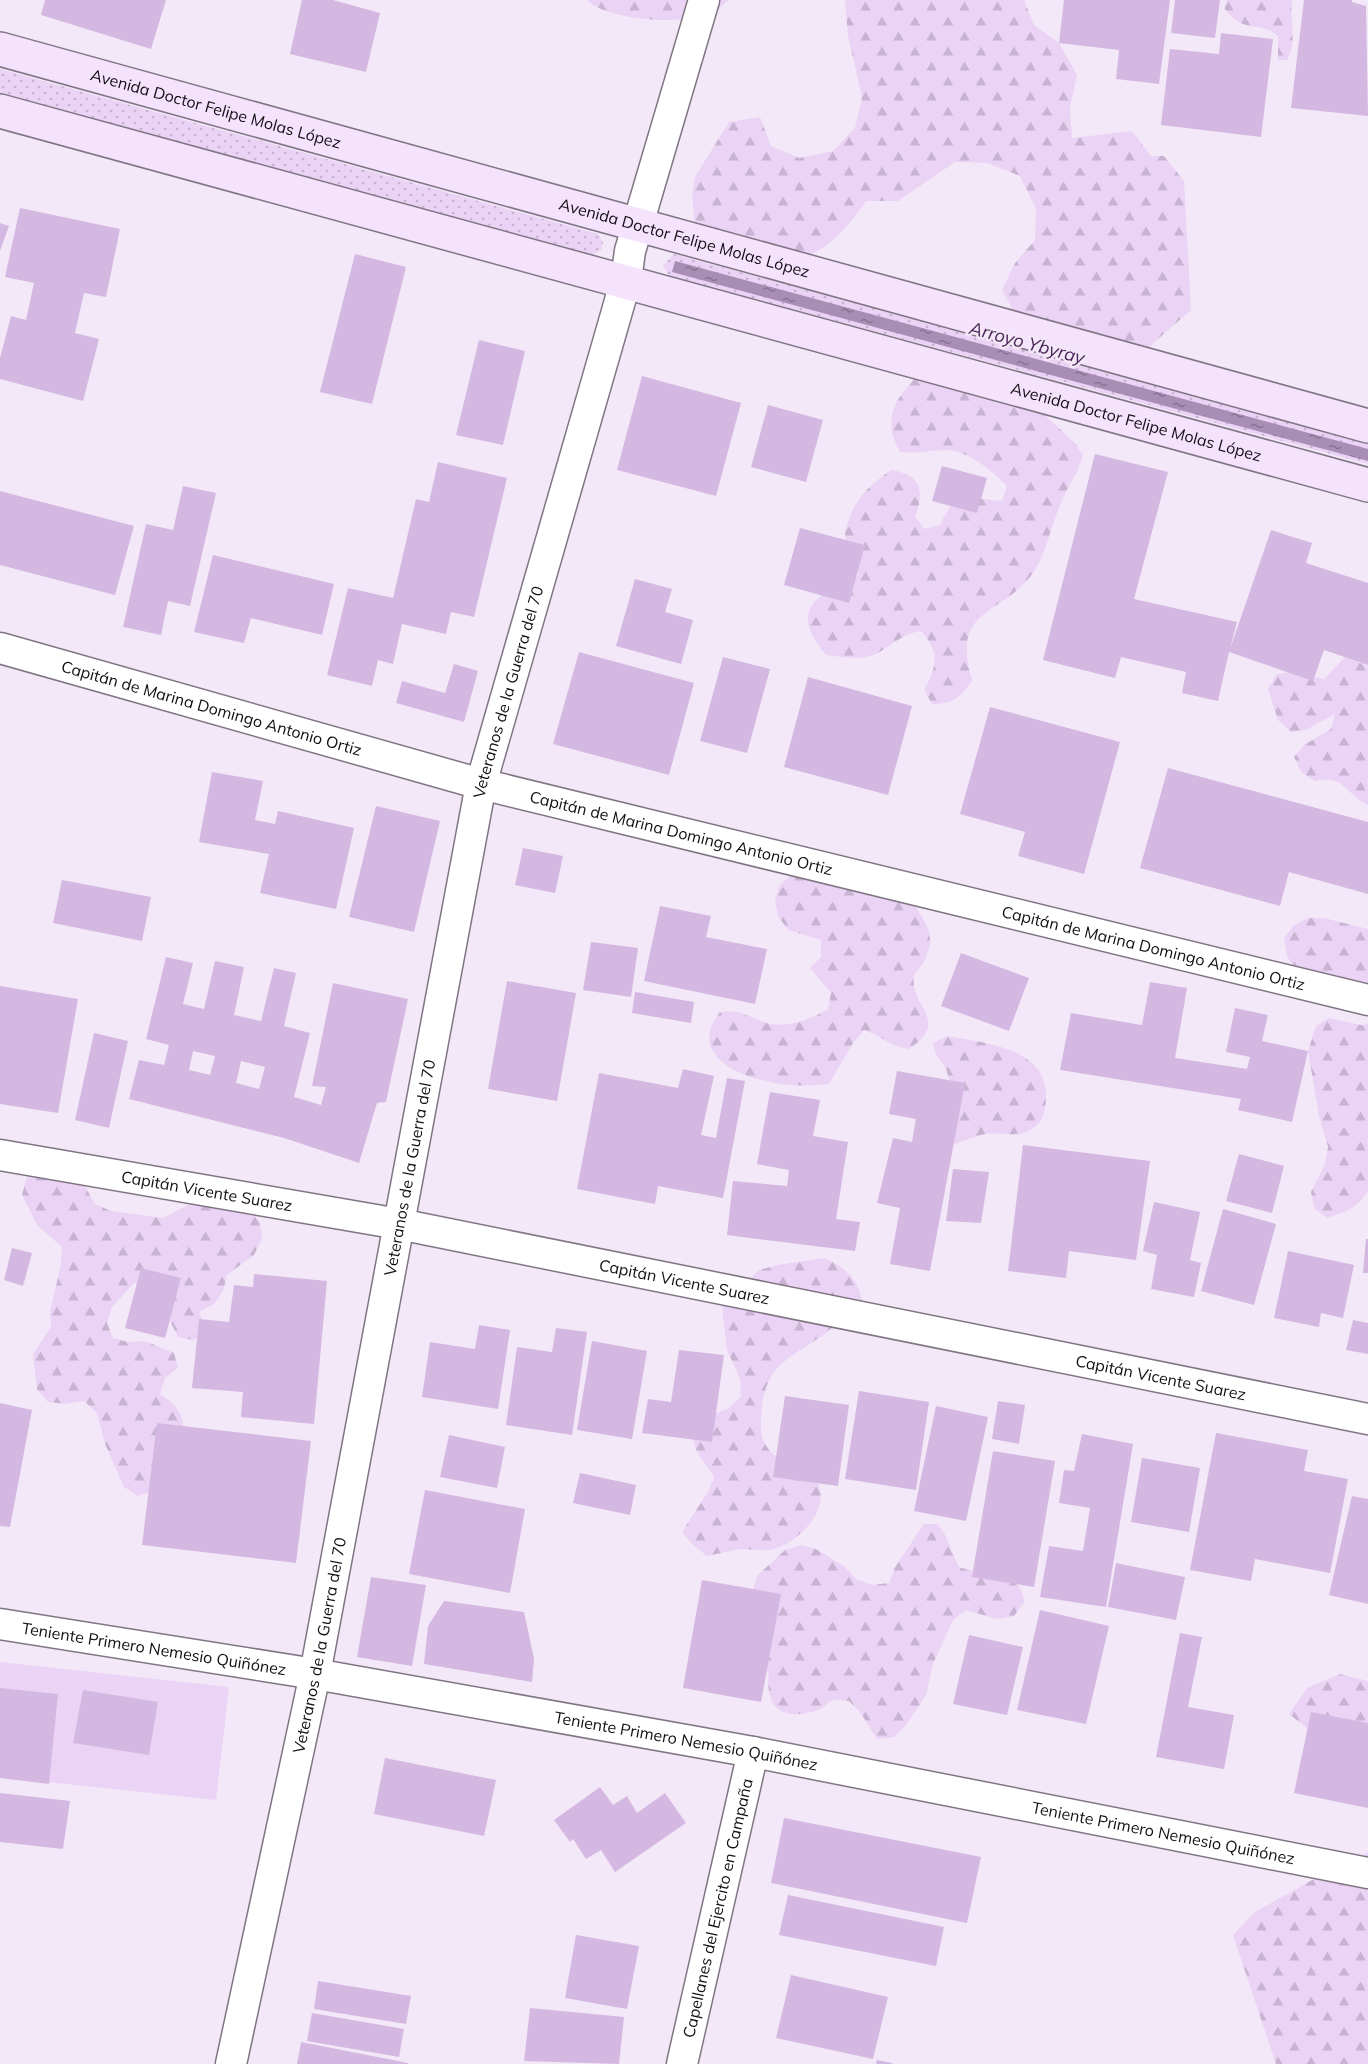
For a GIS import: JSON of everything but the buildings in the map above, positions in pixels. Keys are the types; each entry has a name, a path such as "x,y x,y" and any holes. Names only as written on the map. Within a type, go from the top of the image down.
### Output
{"main road":[{"name":"Avenida Doctor Felipe Molas López","path":"0,49 1368,426"},
{"name":"Avenida Doctor Felipe Molas López","path":"0,111 626,280 1368,485"}],"street":[{"name":"Veteranos de la Guerra del 70","path":"231,2064 315,1674 481,784 626,280 638,224 704,0"},
{"name":"Capitán de Marina Domingo Antonio Ortiz","path":"0,648 481,784 1368,1000"},
{"name":"Capitán Vicente Suarez","path":"0,1155 399,1224 1368,1419"},
{"name":"Teniente Primero Nemesio Quiñónez","path":"0,1624 315,1674 753,1752 1368,1873"},
{"name":"Capellanes del Ejercito en Campaña","path":"682,2064 753,1752"}],"green space":[{"path":"587,0 729,0 710,14 665,20 611,13"},
{"path":"845,0 1024,0 1034,25 1059,43 1077,75 1070,107 1072,138 1132,131 1151,156 1164,156 1184,181 1191,310 1142,353 1019,321 1002,290 1015,263 1035,240 1036,209 1020,176 987,163 955,162 898,201 866,201 834,239 815,252 791,260 760,252 695,226 692,197 695,177 729,122 760,117 771,146 799,158 833,151 855,128 862,97 848,36"},
{"path":"1227,0 1292,0 1293,38 1287,60 1278,60 1278,36 1271,31 1238,22 1224,8"},
{"path":"0,69 598,234 603,242 601,250 592,255 0,93"},
{"path":"674,254 1368,442 1368,464 669,276 663,265"},
{"path":"927,365 1038,409 1074,442 1083,455 1033,573 1021,587 973,625 968,638 967,656 972,680 956,699 946,703 932,704 924,690 934,667 934,653 921,631 903,637 878,653 866,657 826,655 809,626 808,615 819,597 858,576 858,568 847,543 845,529 861,497 891,470 908,475 918,485 920,498 915,516 924,529 940,525 958,499 972,497 1002,501 1007,486 988,468 963,454 947,450 900,452 891,425 892,414 902,394"},
{"path":"1345,657 1368,666 1368,805 1340,783 1315,781 1301,772 1294,757 1304,745 1331,729 1335,714 1306,730 1291,732 1278,720 1268,689 1277,674 1292,672 1324,679"},
{"path":"792,874 910,899 925,922 930,936 928,952 914,977 914,987 928,1021 927,1030 921,1039 909,1049 896,1046 864,1030 853,1043 829,1084 791,1085 759,1080 727,1066 716,1056 710,1043 711,1029 720,1012 738,1012 764,1022 780,1025 806,1020 828,1009 831,993 810,968 821,957 821,940 788,930 778,916 775,901 779,886"},
{"path":"1308,918 1324,918 1368,929 1368,993 1295,969 1287,956 1284,938 1294,925"},
{"path":"1329,1018 1361,1025 1368,1024 1368,1191 1355,1205 1327,1218 1314,1208 1311,1192 1325,1164 1328,1147 1319,1116 1308,1051 1316,1026"},
{"path":"948,1036 1010,1050 1035,1066 1043,1078 1046,1103 1041,1120 1035,1127 1024,1133 985,1134 954,1144 944,1133 950,1103 949,1080 933,1043"},
{"path":"36,1165 78,1174 95,1204 111,1211 163,1218 190,1204 220,1198 251,1211 260,1223 262,1239 254,1255 227,1275 223,1291 214,1304 199,1312 206,1330 194,1340 178,1337 170,1321 172,1305 150,1284 134,1283 112,1307 107,1323 113,1338 128,1342 145,1341 174,1353 178,1368 165,1378 160,1394 173,1405 181,1416 182,1439 155,1490 138,1496 124,1487 105,1444 97,1413 84,1401 66,1404 48,1402 37,1389 33,1354 51,1327 50,1312 61,1264 62,1247 37,1225 22,1195 26,1180"},
{"path":"824,1258 851,1276 859,1289 862,1305 779,1366 767,1386 761,1417 761,1432 767,1447 779,1458 808,1472 813,1477 821,1494 820,1505 810,1524 793,1540 783,1545 774,1549 743,1549 707,1556 682,1532 708,1492 714,1477 696,1450 692,1433 700,1420 729,1408 741,1396 740,1379 727,1350 721,1299 747,1282 759,1270"},
{"path":"924,1524 938,1524 959,1567 1000,1577 1019,1587 1025,1601 1014,1616 997,1619 966,1610 953,1620 933,1664 926,1695 906,1725 894,1737 877,1739 860,1712 849,1701 834,1700 820,1709 806,1713 786,1713 779,1710 773,1704 770,1696 769,1673 746,1652 742,1621 758,1575 785,1550 801,1545 816,1549 845,1567 856,1579 872,1585 889,1583 895,1567"},
{"path":"0,1662 229,1687 216,1800 0,1777"},
{"path":"1340,1674 1368,1681 1368,1750 1317,1736 1289,1714 1307,1688"},
{"path":"1368,1852 1368,2064 1276,2064 1233,1935 1255,1912 1314,1879 1345,1869"}],"water":[{"path":"675,261 1368,449 1368,461 672,272"}],"water label":[{"name":"Arroyo Ybyray","path":"1027,343"}]}
